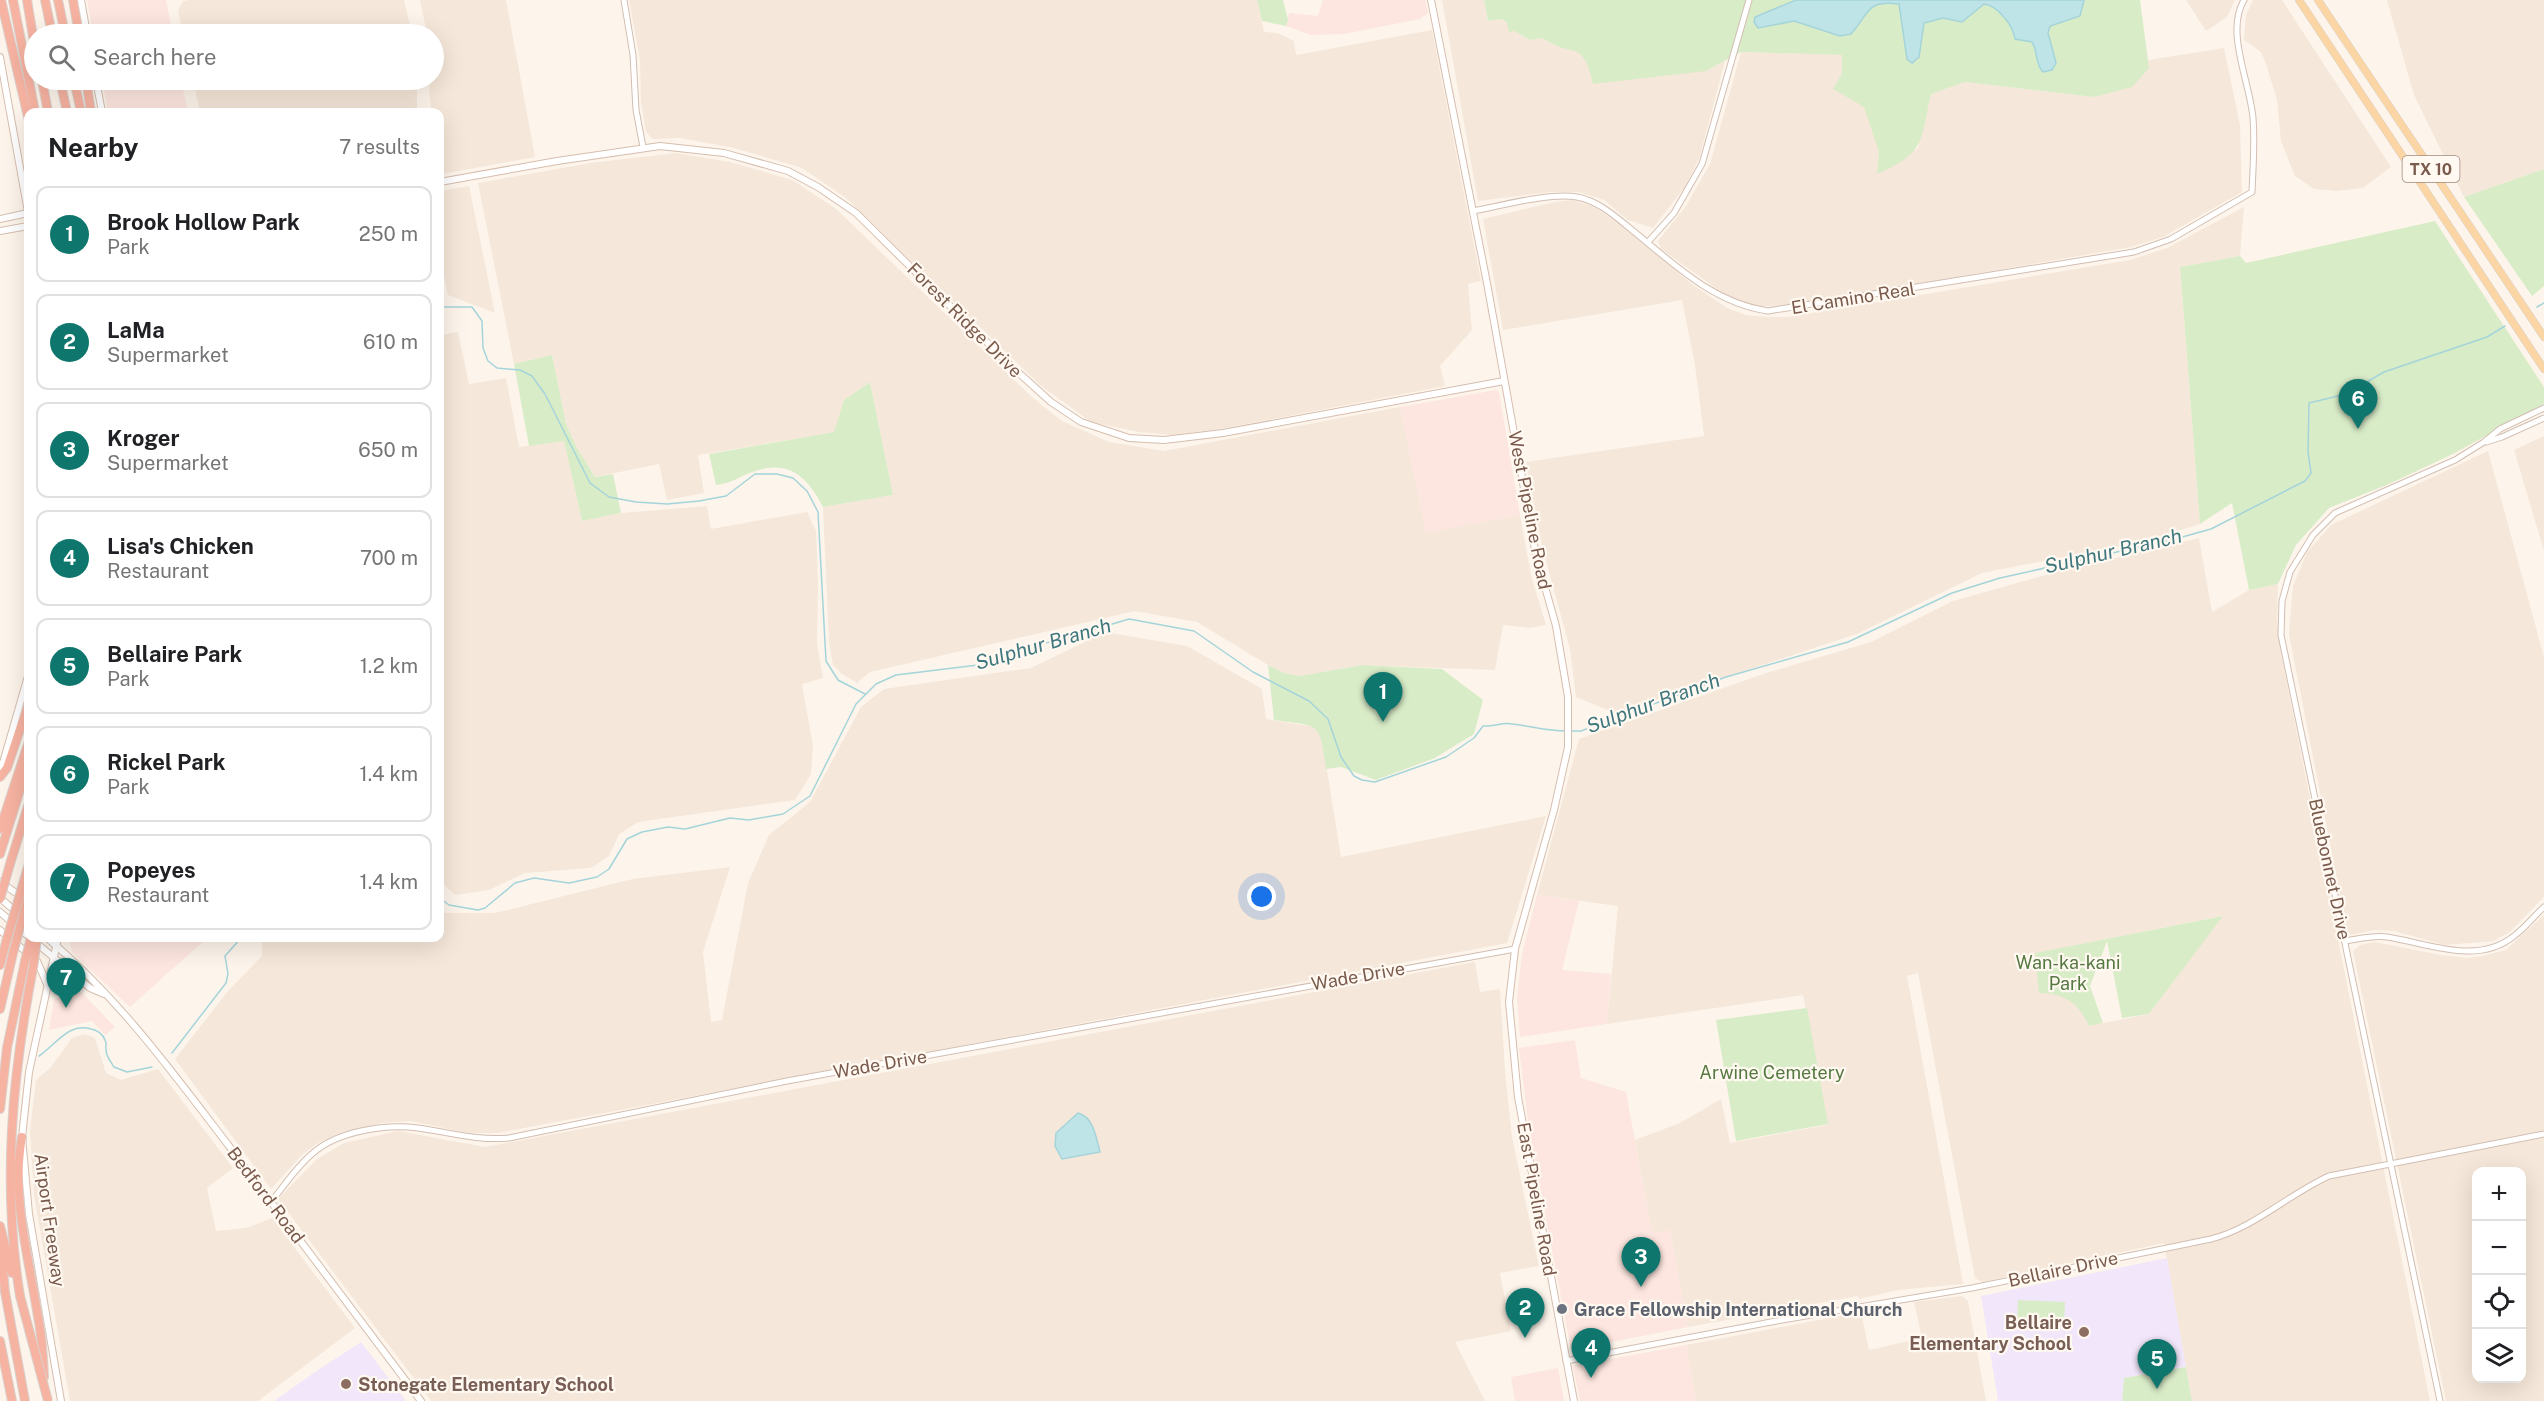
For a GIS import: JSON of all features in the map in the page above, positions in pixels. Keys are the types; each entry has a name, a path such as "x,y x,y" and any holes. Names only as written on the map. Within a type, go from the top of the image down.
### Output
{"highway":[{"path":"2,0 26,108"},
{"path":"13,0 24,56"},
{"path":"27,0 31,24"},
{"path":"45,0 50,24"},
{"path":"58,0 63,24"},
{"path":"73,0 77,24"},
{"path":"31,90 34,108"},
{"path":"44,90 47,108"},
{"path":"62,90 66,108"},
{"path":"76,90 80,108"},
{"path":"88,90 90,108"},
{"path":"0,776 7,768 24,718"},
{"path":"0,829 24,756"},
{"path":"0,854 24,777"},
{"path":"0,899 24,819"},
{"path":"0,965 24,881"},
{"path":"0,1009 24,913"},
{"path":"0,1109 7,1048 29,942"},
{"path":"20,1296 13,1248 9,1189 12,1102 36,942"},
{"path":"22,1137 18,1159 19,1198 41,1336 46,1401"},
{"path":"0,1226 46,1401"},
{"path":"0,1236 5,1292 25,1401"},
{"path":"0,1341 12,1401"}],"main road":[{"path":"81,0 85,24"},
{"name":"West Pipeline Road","path":"1431,0 1473,211 1536,555 1566,673 1569,714 1568,747 1554,810 1515,949 1509,981 1511,1032"},
{"name":"TX 10","path":"2299,0 2544,369"},
{"name":"TX 10","path":"2318,0 2544,337"},
{"path":"0,57 24,177"},
{"path":"98,90 101,108"},
{"name":"Forest Ridge Drive","path":"444,181 644,147 680,147 736,155 788,171 818,187 856,213 1009,364 1051,402 1081,422 1112,434 1144,440 1192,438 1504,381"},
{"path":"0,219 24,213"},
{"path":"0,231 24,227"},
{"path":"0,776 24,690"},
{"path":"0,882 24,897"},
{"path":"0,899 24,919"},
{"name":"Bedford Road","path":"0,912 24,932"},
{"path":"0,930 37,961 47,984 68,978 78,979"},
{"name":"Bedford Road","path":"36,942 78,979 105,995"},
{"name":"Airport Freeway","path":"57,942 28,1072 22,1137 29,1214 61,1401"},
{"name":"Bedford Road","path":"58,942 96,980 105,995 165,1063 421,1401"},
{"name":"East Pipeline Road","path":"1511,1032 1518,1097 1574,1401"}],"street":[{"path":"624,0 633,55 636,110 644,147"},
{"name":"El Camino Real","path":"1473,211 1564,196 1576,197 1609,212 1674,265 1728,300 1749,308 1778,310 2134,252 2172,239 2252,192 2253,116 2236,33 2237,19 2244,0"},
{"path":"1648,242 1674,213 1702,164 1749,1"},
{"name":"Bluebonnet Drive","path":"2440,1401 2281,635 2281,612 2285,589 2298,556 2313,535 2335,513 2455,460 2500,429 2544,408"},
{"name":"Bluebonnet Drive","path":"2484,442 2502,437 2544,418"},
{"path":"2345,941 2387,937 2455,951 2475,950 2502,943 2513,937 2544,907"},
{"name":"Wade Drive","path":"271,1202 315,1151 348,1136 380,1128 415,1127 476,1138 509,1138 787,1081 1515,949"},
{"name":"Bellaire Drive","path":"1566,1361 1742,1327 1978,1287 2219,1237 2239,1228 2329,1176 2391,1162 2544,1134"}],"shaded area":[{"path":"87,0 166,0 171,24 91,24"},
{"path":"404,0 410,24 181,24 178,11 183,1"},
{"path":"420,0 506,0 535,157 444,174 444,108 431,108 429,94 429,90 444,90 444,24 425,24"},
{"path":"629,0 1257,0 1264,32 1277,33 1294,41 1296,55 1432,30 1481,281 1468,284 1472,330 1440,366 1445,386 1220,429 1172,435 1139,432 1091,422 1040,385 846,198 802,168 734,148 680,138 653,139 646,132 641,103 640,60"},
{"path":"1323,0 1425,0 1428,13 1420,19 1344,34 1311,35 1286,26 1289,13 1318,16"},
{"path":"1442,0 1484,0 1488,21 1502,19 1514,31 1530,40 1542,38 1551,44 1575,50 1584,56 1589,66 1706,71 1725,61 1699,159 1685,187 1653,228 1628,220 1604,200 1578,192 1550,192 1478,201"},
{"path":"2186,0 2235,0 2227,17 2206,31"},
{"path":"2253,0 2282,0 2391,167 2363,188 2337,191 2314,189 2295,176 2281,141 2277,100 2266,64 2261,52 2244,40 2246,15"},
{"path":"2387,0 2544,0 2544,169 2464,197 2414,95"},
{"path":"2224,48 2240,125 2242,192 2163,237 2131,247 1781,307 1749,305 1727,296 1661,249 1658,241 1686,206 1710,164 1741,52 1842,55 1842,73 1864,107 1875,136 1879,152 1878,174 1918,148 1931,94 1965,82 2094,97 2149,68 2148,60"},
{"path":"104,90 183,90 187,108 107,108"},
{"path":"195,90 417,90 417,108 199,108"},
{"path":"676,153 730,162 792,180 835,208 1033,398 1062,421 1109,442 1164,451 1400,407 1426,532 1520,515 1531,575 1546,625 1530,628 1503,625 1495,670 1362,665 1300,676 1284,673 1268,665 1197,622 1135,611 870,672 857,683 833,665 829,643 823,507 893,495 870,382 844,400 835,432 698,455 704,493 667,500 659,464 595,477 566,424 552,355 514,364 478,183 590,163"},
{"path":"469,186 495,313 448,295 444,276 444,190"},
{"path":"1573,200 1592,206 1622,225 1693,285 1727,308 1746,315 1769,317 1788,317 2130,260 2167,248 2244,207 2240,256 2180,267 2200,524 2150,540 1982,573 1857,634 1615,713 1576,697 1570,649 1542,546 1526,462 1704,436 1695,365 1682,300 1503,330 1483,219"},
{"path":"458,332 469,384 506,378 519,447 564,441 582,521 621,513 707,506 711,529 807,512 816,531 817,644 823,678 802,684 813,746 811,774 795,800 638,822 619,834 609,856 591,868 525,873 489,890 455,895 444,885 444,334"},
{"path":"1496,390 1499,392 1520,515 1426,533 1400,407"},
{"path":"2544,436 2544,551 2514,450"},
{"path":"2488,451 2544,657 2544,897 2510,932 2493,941 2445,945 2394,931 2374,930 2351,935 2347,931 2289,634 2293,586 2307,552 2331,525"},
{"path":"2199,538 2212,612 2249,590 2278,584 2277,620 2280,648 2430,1401 2192,1401 2164,1243 1982,1282 1975,1278 1918,973 1907,976 1963,1284 1898,1290 1859,1299 1858,1296 1688,1327 1670,1231 1652,1234 1635,1140 1680,1123 1721,1099 1730,1143 1827,1125 1803,995 1607,1024 1618,906 1537,895 1579,739 1763,674 1871,642 1953,601 2049,574","holes":["2222,916 2149,1014 2089,1026 2084,1014 2075,1004 2052,993 2036,953"]},
{"path":"1105,632 1187,646 1262,689 1266,719 1315,727 1321,733 1341,857 1546,816 1507,943 498,1133 469,1133 410,1121 382,1123 340,1133 316,1144 301,1156 271,1189 175,1059 228,991 262,956 262,942 444,942 444,913 495,913 633,879 730,867 703,952 711,1022 722,1020 748,883 769,835 810,802 861,707 884,689 1031,668"},
{"path":"1537,895 1579,901 1562,970 1611,974 1607,1024 1520,1037 1517,998 1522,954"},
{"path":"2544,915 2544,1401 2446,1401 2353,951 2360,945 2374,942 2441,955 2467,958 2506,950"},
{"path":"70,942 203,942 130,1007 72,952"},
{"path":"1475,962 1480,992 1500,989 1512,1137 1539,1266 1500,1273 1511,1331 1455,1342 1485,1401 431,1401 278,1199 317,1159 344,1143 398,1131 485,1147"},
{"path":"81,992 115,1027 105,1035 92,1021 49,1030 54,999"},
{"path":"85,1034 95,1038 106,1073 121,1080 158,1069 233,1168 207,1188 216,1231 246,1228 272,1218 355,1328 258,1401 70,1401 34,1195 30,1131 36,1080 51,1067 72,1038"},
{"path":"1575,1040 1581,1078 1626,1092 1652,1233 1670,1230 1688,1327 1571,1350 1529,1129 1519,1048"},
{"name":"Bellaire Elementary School","path":"2167,1258 2186,1367 2124,1378 2122,1401 1998,1401 1981,1296"},
{"path":"1962,1296 1968,1301 1986,1401 1696,1401 1686,1345 1861,1312 1869,1350 1922,1338 1914,1302"},
{"name":"Stonegate Elementary School","path":"361,1342 406,1401 274,1401 318,1370"},
{"path":"1686,1345 1696,1401 1580,1401 1573,1366"},
{"path":"1558,1368 1564,1401 1515,1401 1511,1377"}],"green space":[{"path":"1257,0 1283,0 1288,20 1286,26 1262,21"},
{"path":"1484,0 2140,0 2149,68 2132,87 2094,97 1965,82 1931,94 1922,135 1913,152 1893,167 1877,174 1879,152 1864,107 1833,89 1842,73 1842,55 1741,52 1706,71 1593,84 1589,69 1580,54 1542,38 1530,40 1514,31 1509,32 1507,23 1502,19 1488,21"},
{"path":"2544,169 2544,286 2532,296 2464,197"},
{"path":"2435,221 2544,387 2544,404 2453,454 2389,484 2329,508 2296,545 2278,584 2249,590 2232,503 2200,524 2180,267 2240,256 2246,263"},
{"path":"552,355 566,424 595,477 613,474 621,513 582,521 564,441 529,446 514,364"},
{"path":"870,382 893,495 823,507 801,477 783,468 761,469 716,485 709,454 834,432 844,400"},
{"path":"1268,665 1284,673 1300,676 1362,665 1442,669 1483,700 1474,734 1435,758 1376,780 1341,767 1326,769 1322,742 1315,729 1301,724 1274,720"},
{"name":"Wan-ka-kani Park","path":"2223,916 2149,1014 2122,1018 2107,941 2090,986 2103,1023 2089,1026 2080,1011 2070,1001 2056,995 2039,993 2035,953"},
{"name":"Arwine Cemetery","path":"1807,1008 1828,1124 1736,1141 1716,1020"},
{"path":"2018,1300 2065,1302 2064,1325 2017,1322"},
{"path":"2186,1367 2192,1401 2122,1401 2124,1378"}],"water":[{"path":"1796,0 2084,0 2080,16 2050,26 2048,33 2056,63 2052,70 2043,72 2032,42 2015,39 2004,17 1994,8 1984,4 1962,22 1943,18 1924,23 1919,57 1912,63 1907,59 1899,4 1888,3 1874,6 1851,34 1840,36 1794,21 1758,28 1754,22 1755,17"},
{"path":"1078,1113 1091,1123 1100,1152 1062,1159 1055,1146 1056,1133"}],"waterway":[{"name":"Sulphur Branch","path":"2537,307 2544,303"},
{"path":"444,307 472,307 482,321 483,348 488,361 497,368 520,370 532,376 545,394 590,483 609,497 667,504 699,501 726,496 755,474 777,474 793,478 807,491 818,512 826,661 838,680 865,694"},
{"name":"Sulphur Branch","path":"1570,731 1581,731 1726,677 1848,642 1952,593 2000,578 2211,529 2305,481 2311,473 2308,452 2309,403 2346,394 2384,372 2487,337 2505,326"},
{"name":"Sulphur Branch","path":"444,901 449,905 478,910 485,908 515,883 534,878 569,883 597,877 609,869 627,839 642,832 668,827 685,829 730,818 749,820 783,814 810,796 856,704 876,684 896,675 978,665 1024,647 1056,641 1129,619 1194,631 1253,672 1309,701 1328,719 1341,757 1354,776 1362,780 1375,782 1446,757 1474,738 1483,726 1508,724 1566,731"},
{"name":"Sulphur Branch","path":"172,1053 226,983 228,974 225,956 237,942"},
{"name":"Sulphur Branch","path":"39,1056 69,1032 83,1028 95,1030 103,1036 107,1054 114,1067 127,1072 152,1067"}],"place":[{"name":"Rickel Park","path":"2358,429"},
{"name":"Brook Hollow Park","path":"1383,722"},
{"name":"Popeyes","path":"66,1008"},
{"name":"Kroger","path":"1641,1287"},
{"name":"Grace Fellowship International Church","path":"1562,1309"},
{"name":"Bellaire Elementary School","path":"2084,1332"},
{"name":"LaMa","path":"1525,1338"},
{"name":"Lisa's Chicken","path":"1591,1378"},
{"name":"Stonegate Elementary School","path":"346,1384"},
{"name":"Bellaire Park","path":"2157,1389"}]}
